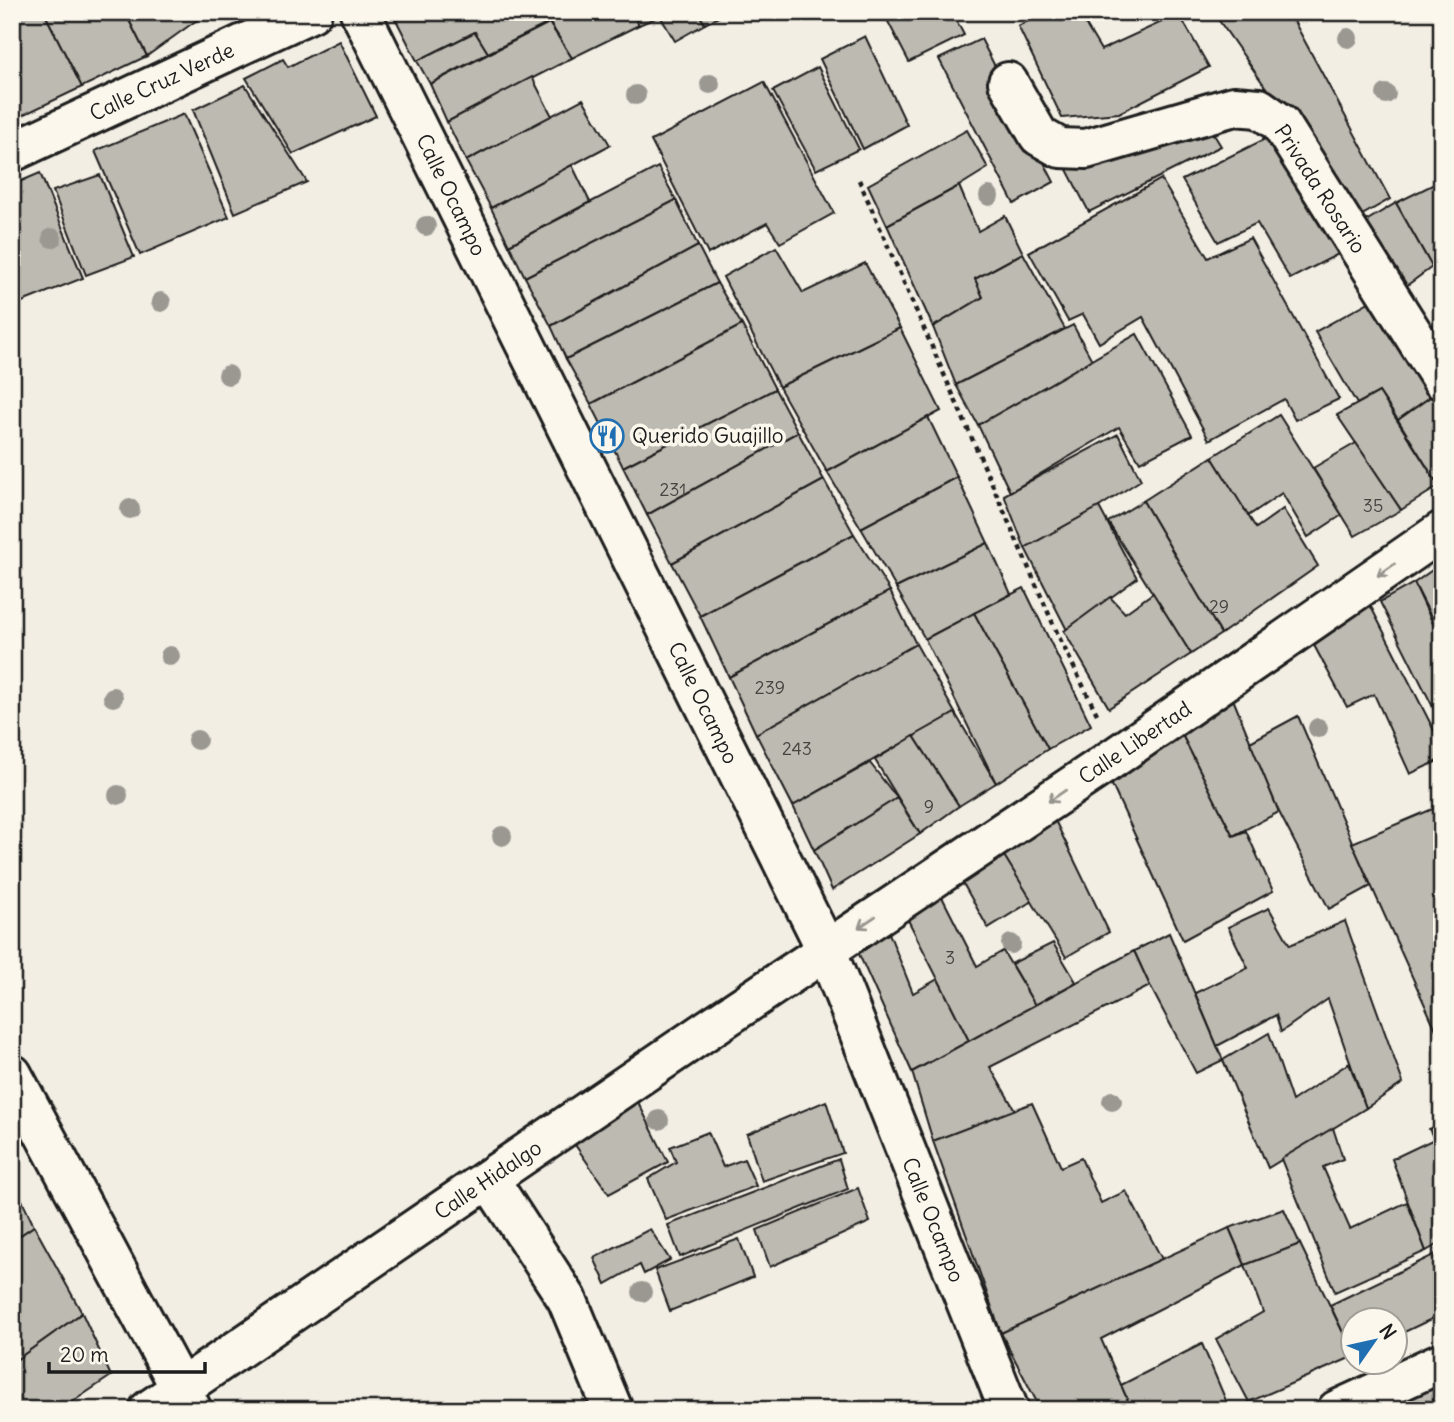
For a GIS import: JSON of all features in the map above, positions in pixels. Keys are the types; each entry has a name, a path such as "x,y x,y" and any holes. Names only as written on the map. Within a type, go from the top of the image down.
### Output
{"street":[{"name":"Calle Cruz Verde","path":"12,152 312,12"},
{"name":"Calle Ocampo","path":"360,12 826,949 1009,1410"},
{"name":"Privada Rosario","path":"1009,82 1039,136 1060,148 1086,149 1234,106 1259,108 1280,123 1442,380"},
{"name":"Calle Libertad","path":"826,949 1118,755 1442,531"},
{"name":"Calle Hidalgo","path":"149,1410 187,1399 489,1179 826,949"},
{"path":"12,1074 187,1399"},
{"path":"489,1179 568,1299 614,1410"},
{"path":"1337,1410 1442,1362"}],"path":[{"path":"859,180 1058,635 1118,755"}],"building":[{"path":"12,12 44,12 82,87 21,116 12,98"},
{"path":"44,12 125,12 147,56 82,87"},
{"path":"125,12 194,12 197,20 147,56"},
{"path":"194,12 209,12 197,20"},
{"path":"392,12 543,12 549,23 488,53 475,32 417,61"},
{"path":"543,12 632,12 639,25 572,58"},
{"path":"632,12 698,12 705,24 675,41 660,16 639,25"},
{"path":"698,12 728,12 705,24"},
{"path":"883,12 952,12 964,35 909,62"},
{"path":"1046,12 1078,12 1101,50 1179,14 1209,67 1119,113 1062,118 1018,26"},
{"path":"1213,12 1289,12 1390,199 1357,218"},
{"path":"549,23 572,58 447,122 430,84"},
{"path":"475,32 488,53 430,84 417,61"},
{"path":"865,36 907,125 863,149 820,59"},
{"path":"981,39 1054,182 1014,204 939,59"},
{"path":"339,41 376,116 293,154 246,78 283,59 288,67"},
{"path":"818,67 859,149 816,170 773,91"},
{"path":"532,77 552,116 466,161 447,122"},
{"path":"764,82 834,213 780,243 767,223 708,254 651,141"},
{"path":"245,85 307,182 235,213 193,110"},
{"path":"12,98 21,116 12,119"},
{"path":"583,99 610,145 491,208 466,161"},
{"path":"184,114 229,217 140,255 95,151"},
{"path":"1205,120 1221,146 1089,212 1062,160"},
{"path":"967,130 988,168 887,225 868,185"},
{"path":"1275,134 1348,249 1290,279 1257,223 1218,242 1182,180"},
{"path":"572,165 590,202 509,245 491,208"},
{"path":"658,167 676,200 525,277 509,245"},
{"path":"40,173 83,278 12,306 12,185"},
{"path":"100,175 134,257 86,275 53,191"},
{"path":"1161,179 1208,258 1250,238 1339,399 1295,420 1284,399 1209,440 1143,317 1099,343 1083,314 1068,321 1029,252"},
{"path":"1442,180 1442,263 1432,267 1396,203"},
{"path":"959,186 978,231 1005,216 1023,253 975,279 983,297 933,327 887,225"},
{"path":"676,200 698,246 551,326 525,277"},
{"path":"1396,203 1432,267 1402,289 1361,224"},
{"path":"698,246 717,283 566,359 551,326"},
{"path":"776,247 803,293 865,263 900,328 779,387 723,277"},
{"path":"1023,253 1065,329 956,385 933,327 983,297 975,279"},
{"path":"1442,263 1442,284 1432,267"},
{"path":"717,283 742,325 591,404 566,359"},
{"path":"1376,298 1433,395 1398,420 1379,392 1357,404 1315,332"},
{"path":"742,325 775,389 623,467 591,404"},
{"path":"1073,325 1092,360 978,425 956,385"},
{"path":"900,328 941,411 827,472 779,387"},
{"path":"1137,334 1192,435 1140,462 1119,427 1010,492 978,425"},
{"path":"775,389 798,432 647,515 623,467"},
{"path":"1379,392 1439,486 1401,510 1337,415"},
{"path":"1433,395 1442,410 1442,485 1439,486 1398,420"},
{"path":"1279,415 1342,515 1308,537 1282,493 1248,516 1212,457"},
{"path":"928,417 957,477 861,528 827,472"},
{"path":"798,432 824,480 672,563 647,515"},
{"path":"1118,434 1141,480 1025,548 1004,495"},
{"path":"1356,443 1401,510 1355,536 1313,468"},
{"path":"1212,457 1256,528 1283,509 1318,566 1221,634 1143,501"},
{"path":"957,477 988,543 896,588 861,528"},
{"path":"824,480 854,534 700,616 672,563"},
{"path":"1143,501 1221,634 1191,654 1108,522"},
{"path":"1099,507 1137,578 1067,630 1025,548"},
{"path":"854,534 890,591 729,677 700,616"},
{"path":"988,543 1011,594 925,639 896,588"},
{"path":"1442,563 1442,638 1414,583"},
{"path":"1414,583 1442,643 1442,715 1438,717 1380,602"},
{"path":"1024,588 1091,725 1048,749 974,613"},
{"path":"890,591 916,644 756,734 729,677"},
{"path":"1153,593 1191,654 1109,708 1064,631 1110,597 1125,613"},
{"path":"1368,601 1442,746 1442,759 1410,774 1374,694 1347,707 1309,636"},
{"path":"974,613 1048,749 996,783 925,639"},
{"path":"916,644 955,713 793,806 756,734"},
{"path":"1233,699 1279,812 1233,836 1182,735"},
{"path":"955,713 996,783 959,806 914,736"},
{"path":"1298,716 1371,886 1329,909 1279,812 1250,742"},
{"path":"1182,735 1233,836 1246,831 1273,891 1183,940 1111,783"},
{"path":"914,736 959,806 920,834 875,760"},
{"path":"870,763 897,798 814,850 793,806"},
{"path":"897,798 920,834 832,890 814,850"},
{"path":"1442,805 1442,1043 1352,843"},
{"path":"1050,810 1109,932 1066,957 995,842"},
{"path":"998,846 1032,901 988,928 955,869"},
{"path":"937,887 977,966 1003,951 1035,1005 969,1041 902,908"},
{"path":"1269,908 1290,945 1345,921 1403,1083 1366,1108 1328,999 1281,1032 1276,1015 1217,1046 1195,993 1248,968 1228,927"},
{"path":"885,923 913,993 938,979 969,1041 912,1072 853,941"},
{"path":"1169,933 1223,1060 1196,1073 1134,951"},
{"path":"1053,943 1076,982 1035,1005 1011,964"},
{"path":"1134,951 1150,986 990,1067 1015,1110 933,1141 912,1072"},
{"path":"1269,1033 1292,1101 1349,1063 1366,1108 1268,1168 1223,1060"},
{"path":"635,1096 668,1162 609,1194 571,1139"},
{"path":"826,1101 843,1153 762,1181 747,1134"},
{"path":"1032,1103 1061,1167 1081,1158 1101,1203 1126,1191 1162,1259 1001,1333 933,1141"},
{"path":"1442,1124 1442,1154 1429,1129"},
{"path":"1333,1128 1343,1159 1323,1167 1350,1229 1407,1202 1426,1251 1335,1292 1281,1159"},
{"path":"708,1132 723,1167 744,1159 756,1186 666,1220 648,1179 676,1162 670,1147"},
{"path":"1434,1139 1442,1154 1442,1242 1426,1251 1392,1159"},
{"path":"839,1159 848,1189 680,1257 668,1225"},
{"path":"12,1179 34,1226 12,1241"},
{"path":"858,1188 870,1222 770,1267 757,1230"},
{"path":"1284,1209 1300,1244 1245,1265 1229,1228"},
{"path":"34,1226 82,1313 12,1363 12,1241"},
{"path":"1229,1228 1245,1265 1101,1339 1132,1410 1041,1410 1001,1333"},
{"path":"650,1229 670,1260 644,1274 640,1265 606,1284 594,1258"},
{"path":"739,1239 753,1277 670,1311 655,1270"},
{"path":"1300,1244 1338,1322 1338,1363 1249,1402 1216,1339 1263,1312 1245,1265"},
{"path":"1442,1251 1442,1314 1408,1330 1408,1306 1338,1306 1338,1322 1330,1305"},
{"path":"82,1313 111,1376 60,1410 12,1410 12,1363"},
{"path":"1202,1344 1230,1410 1132,1410 1121,1385"},
{"path":"1442,1377 1442,1410 1391,1410 1387,1403"}],"place":[{"name":"Querido Guajillo","path":"607,436"}]}
